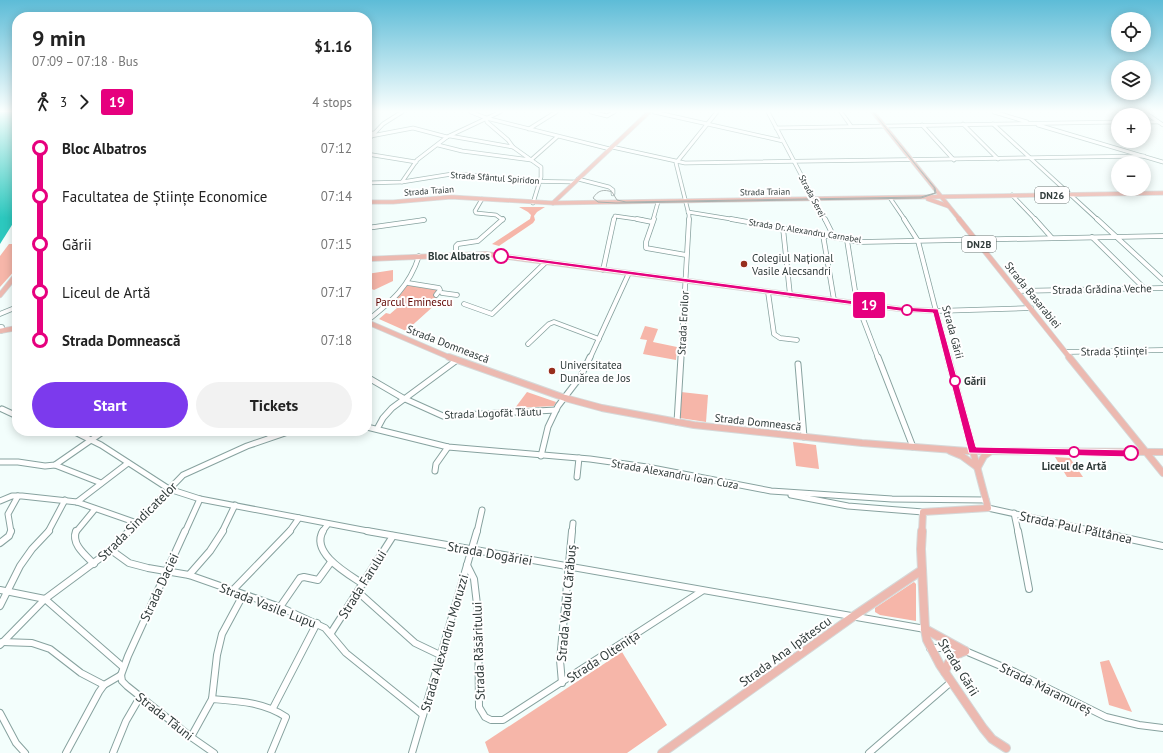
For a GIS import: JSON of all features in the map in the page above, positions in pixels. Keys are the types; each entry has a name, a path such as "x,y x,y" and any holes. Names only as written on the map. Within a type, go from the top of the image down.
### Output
{"main road":[{"name":"Strada Basarabiei","path":"901,147 1147,453"},
{"path":"553,203 611,148"},
{"name":"Strada Traian","path":"372,202 393,202 451,197 553,203 1163,193"},
{"path":"921,197 949,207"},
{"path":"372,259 456,254 486,254 907,310 936,311"},
{"path":"0,295 12,280"},
{"name":"Strada Gării","path":"936,311 988,508"},
{"name":"Strada Domnească","path":"372,324 457,360 565,398 589,405 711,428 972,451 1163,452"},
{"path":"0,330 12,329"},
{"path":"940,449 962,456 978,468 984,456 992,451"},
{"name":"DN2B","path":"1147,453 1163,473"},
{"path":"923,512 988,508"},
{"name":"Strada Gării","path":"923,512 922,570 924,629 930,648 951,682 983,728 992,739 1006,748"},
{"name":"Strada Ana Ipătescu","path":"662,753 854,616 922,570"},
{"path":"924,629 965,651"},
{"path":"945,672 948,660 965,651"}],"street":[{"path":"402,182 416,162 435,147"},
{"path":"447,147 462,151 531,160 546,147"},
{"path":"513,147 541,168 542,172 540,181 533,203"},
{"path":"607,147 685,163 1111,157"},
{"path":"676,162 688,147"},
{"name":"Strada Serei","path":"786,147 834,237"},
{"path":"942,147 954,160"},
{"path":"986,147 998,159"},
{"path":"1018,147 1163,280"},
{"path":"1113,147 1144,156"},
{"path":"372,154 384,155 398,160 416,162"},
{"path":"1151,158 1163,162"},
{"name":"Strada Eroilor","path":"676,162 684,201 688,212 677,422"},
{"name":"Strada Sfântul Spiridon","path":"372,183 402,182 452,174 488,176 514,180 577,180 610,187 613,190 613,194"},
{"path":"1012,196 1052,238"},
{"name":"Strada Gării","path":"890,198 918,241 936,311"},
{"path":"456,254 458,244 478,241 504,220 496,215 476,213 482,199"},
{"path":"658,202 645,244 646,248 686,255"},
{"name":"Strada Dr. Alexandru Carnabel","path":"688,212 860,242 1163,236"},
{"path":"603,270 615,216 652,222"},
{"path":"372,227 424,220"},
{"path":"783,228 790,294"},
{"path":"823,235 834,300"},
{"path":"1092,237 1144,288"},
{"path":"847,240 857,303 913,447"},
{"path":"372,318 397,296 408,283 419,256"},
{"path":"464,304 492,314 546,262"},
{"path":"541,456 548,427 556,410 580,376 599,339 629,273"},
{"path":"408,283 439,288 440,290 436,295"},
{"name":"Strada Grădina Veche","path":"1017,291 1163,288"},
{"path":"442,292 457,295"},
{"path":"768,292 774,334 780,338 797,340"},
{"path":"0,314 12,308"},
{"path":"936,311 1031,308"},
{"path":"528,344 549,324 554,322 599,339"},
{"name":"Strada Științei","path":"1066,352 1163,350"},
{"path":"377,429 384,418 403,398 457,360"},
{"path":"798,364 804,437"},
{"name":"Strada Logofăt Tăutu","path":"372,380 403,398 443,416 556,410"},
{"path":"2,408 12,413"},
{"name":"Strada Alexandru Ioan Cuza","path":"372,428 448,447 579,458 647,467 771,491 892,499 986,500"},
{"name":"Strada Dogăriei","path":"83,436 169,489 200,500 235,505 393,536 924,629"},
{"path":"55,465 97,436"},
{"name":"Strada Sindicatelor","path":"1,643 45,599 111,550 183,476 194,469 271,436"},
{"path":"435,471 436,464 448,447"},
{"path":"577,477 579,458"},
{"path":"0,462 18,462 45,466 55,465 101,483"},
{"path":"77,502 128,463"},
{"path":"771,491 848,506 923,512"},
{"path":"0,501 18,496 65,500 77,502 138,523"},
{"path":"0,543 11,533 12,527 8,514 18,496"},
{"path":"0,606 20,566 32,549 51,529 65,500"},
{"name":"Strada Daciei","path":"121,675 123,667 166,571 200,500"},
{"path":"189,575 210,553 225,527 235,505"},
{"name":"Strada Paul Păltânea","path":"988,508 1163,546"},
{"path":"94,564 75,544 74,537 78,528 95,509"},
{"name":"Strada Alexandru Moruzzi","path":"412,753 472,550 482,510"},
{"path":"1014,513 1029,589"},
{"path":"232,591 289,532 299,518"},
{"name":"Strada Vadul Cărăbuș","path":"562,683 560,660 573,523"},
{"path":"328,524 321,534 321,548 331,562 363,584"},
{"name":"Strada Farului","path":"331,633 393,536"},
{"name":"Strada Vasile Lupu","path":"111,550 124,561 134,566 166,571 174,570 280,607 317,623 331,633 338,644 360,665 423,716"},
{"path":"280,607 300,578 304,576 318,580 331,562"},
{"name":"Strada Răsăritului","path":"467,565 474,579 478,613 479,707 482,716 489,720 503,720"},
{"path":"0,590 45,599 123,667"},
{"name":"Strada Oltenița","path":"503,720 702,591"},
{"path":"358,592 415,643 440,655"},
{"path":"191,737 212,700 217,655 222,634 243,595"},
{"path":"273,708 317,623"},
{"path":"1,643 32,643 50,649 81,673 104,685"},
{"name":"Strada Maramureș","path":"930,648 952,647 965,651 1015,672 1106,717 1139,725 1163,728"},
{"path":"66,753 104,685 121,675"},
{"name":"Strada Tăuni","path":"121,675 122,681 140,697 191,737 205,750 214,753"},
{"path":"873,751 951,682"},
{"path":"112,753 126,721 140,697"},
{"path":"212,700 240,702 273,708 286,717 271,753"},
{"path":"0,713 16,743 25,753"}],"green space":[{"path":"519,207 545,207 534,216 535,220 533,223 499,246 492,244 530,219 531,215"},
{"path":"9,244 12,244 12,274 0,287 0,256"},
{"path":"393,270 393,281 374,290 372,289 372,273"},
{"name":"Parcul Eminescu","path":"408,284 439,288 436,296 437,303 406,331 379,319 386,313 390,314 397,308 390,305"},
{"path":"645,326 658,329 653,342 677,347 676,360 643,354 647,340 640,339"},
{"path":"527,392 556,402 554,406 515,408"},
{"path":"681,392 708,395 706,422 680,418"},
{"path":"793,442 816,445 819,469 796,466"},
{"path":"1055,457 1070,458 1083,477 1067,477"},
{"path":"914,582 916,584 916,621 880,615 875,612 875,608"},
{"path":"622,652 667,725 627,753 489,753 485,742"},
{"path":"1109,660 1132,712 1109,705 1100,662"}],"water":[{"path":"0,147 12,147 12,225 0,244"}],"tram line":[{"path":"901,147 934,188 935,193 921,197 626,202 617,200 612,192 604,190 597,193 593,198 598,202 616,203 921,198 936,193 935,188 902,147"}],"bus line":[{"name":"19","path":"501,256 900,309 936,311 972,451 1131,453"}],"place":[{"name":"Bloc Albatros","path":"501,256"},
{"name":"Colegiul Național Vasile Alecsandri","path":"744,264"},
{"name":"Universitatea Dunărea de Jos","path":"552,371"},
{"name":"Gării","path":"955,381"},
{"name":"Liceul de Artă","path":"1074,452"}]}
